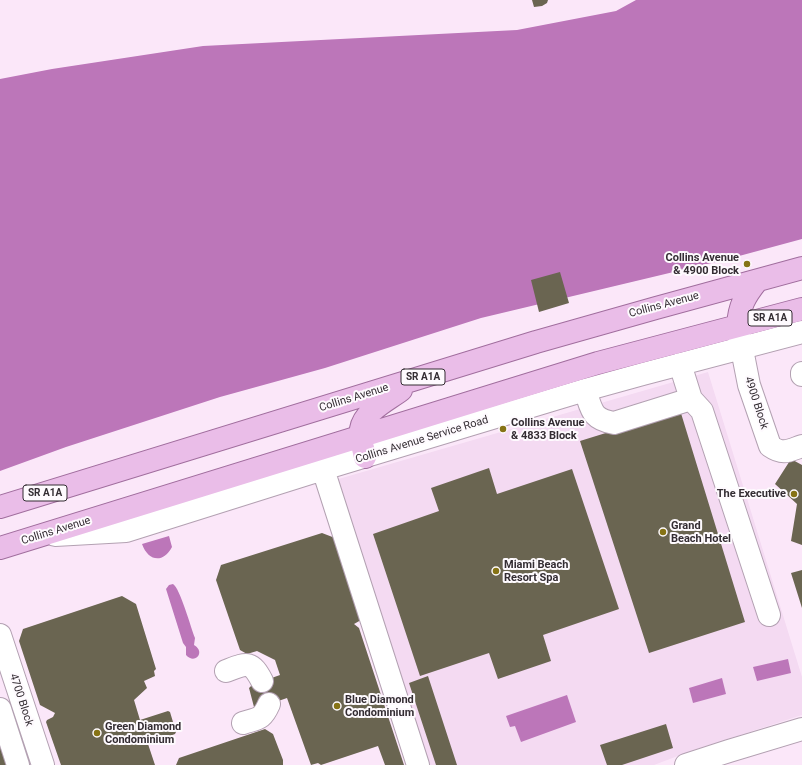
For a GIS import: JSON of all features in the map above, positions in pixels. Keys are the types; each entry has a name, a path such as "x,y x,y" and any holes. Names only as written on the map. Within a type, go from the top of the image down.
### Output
{"main road":[{"name":"Collins Avenue","path":"0,507 594,325 802,268"},
{"path":"738,326 740,307 744,297 757,280"},
{"name":"Collins Avenue","path":"0,548 598,363 802,309"},
{"path":"365,457 361,436 363,422 368,416 417,379"}],"street":[{"name":"4900 Block","path":"738,326 749,385 770,446 777,451 786,451 802,446"},
{"name":"Collins Avenue Service Road","path":"40,536 126,531 323,469 585,390 802,332"},
{"path":"680,364 691,399 702,411 769,615"},
{"path":"585,390 593,413 603,421 614,423 691,399"},
{"path":"323,469 418,765"},
{"name":"4700 Block","path":"0,635 42,765"},
{"path":"226,671 238,666 248,665 255,669 262,681"},
{"path":"243,723 258,718 264,714 269,704"},
{"name":"4700 Block","path":"0,709 18,765"},
{"path":"686,765 729,750 802,729"}],"shaded area":[{"path":"636,0 802,0 802,239 728,259 481,318 325,368 220,397 66,447 0,471 0,79 52,69 203,46 517,30 616,11"},
{"path":"708,372 802,677 802,715 691,751 654,765 426,765 335,480"},
{"path":"169,536 172,547 164,556 160,558 152,557 148,554 142,544"},
{"path":"173,584 179,593 195,638 194,645 199,651 198,656 193,659 186,655 186,647 183,643 166,589 169,585"},
{"path":"788,659 791,673 757,681 753,667"},
{"path":"722,678 726,694 693,703 689,688"},
{"path":"567,695 576,722 521,742 515,726 510,727 506,716"}],"building":[{"path":"532,0 548,0 547,3 542,6 534,7"},
{"path":"560,272 569,303 539,312 531,280"},
{"name":"Grand Beach Hotel","path":"680,410 745,622 649,653 580,441"},
{"name":"The Executive","path":"791,459 802,465 802,545 791,541 797,504 775,484"},
{"name":"Miami Beach Resort Spa","path":"489,468 497,494 572,469 619,609 543,635 551,661 498,679 489,653 420,676 373,534 439,511 431,488"},
{"path":"322,533 335,538 361,620 354,624 359,628 404,765 385,765 378,746 321,765 318,763 311,765 287,698 258,708 254,707 249,688 252,685 280,675 275,660 257,651 247,654 240,650 216,580 221,565"},
{"path":"802,570 802,608 791,573"},
{"path":"122,596 136,604 156,669 154,671 155,676 144,681 147,688 134,700 140,720 168,711 170,712 176,732 175,734 148,744 155,765 61,765 46,722 53,717 55,713 40,705 19,641 23,629"},
{"path":"428,676 457,765 436,765 409,683"},
{"path":"666,724 673,748 622,765 607,765 600,745"},
{"path":"265,729 273,734 283,760 283,765 176,765 179,758"},
{"path":"0,746 7,765 0,765"}],"place":[{"name":"Collins Avenue & 4900 Block","path":"747,264"},
{"name":"Collins Avenue & 4833 Block","path":"503,429"},
{"name":"The Executive","path":"794,494"},
{"name":"Grand Beach Hotel","path":"663,532"},
{"name":"Miami Beach Resort Spa","path":"496,571"},
{"name":"Blue Diamond Condominium","path":"337,706"},
{"name":"Green Diamond Condominium","path":"97,733"}]}
